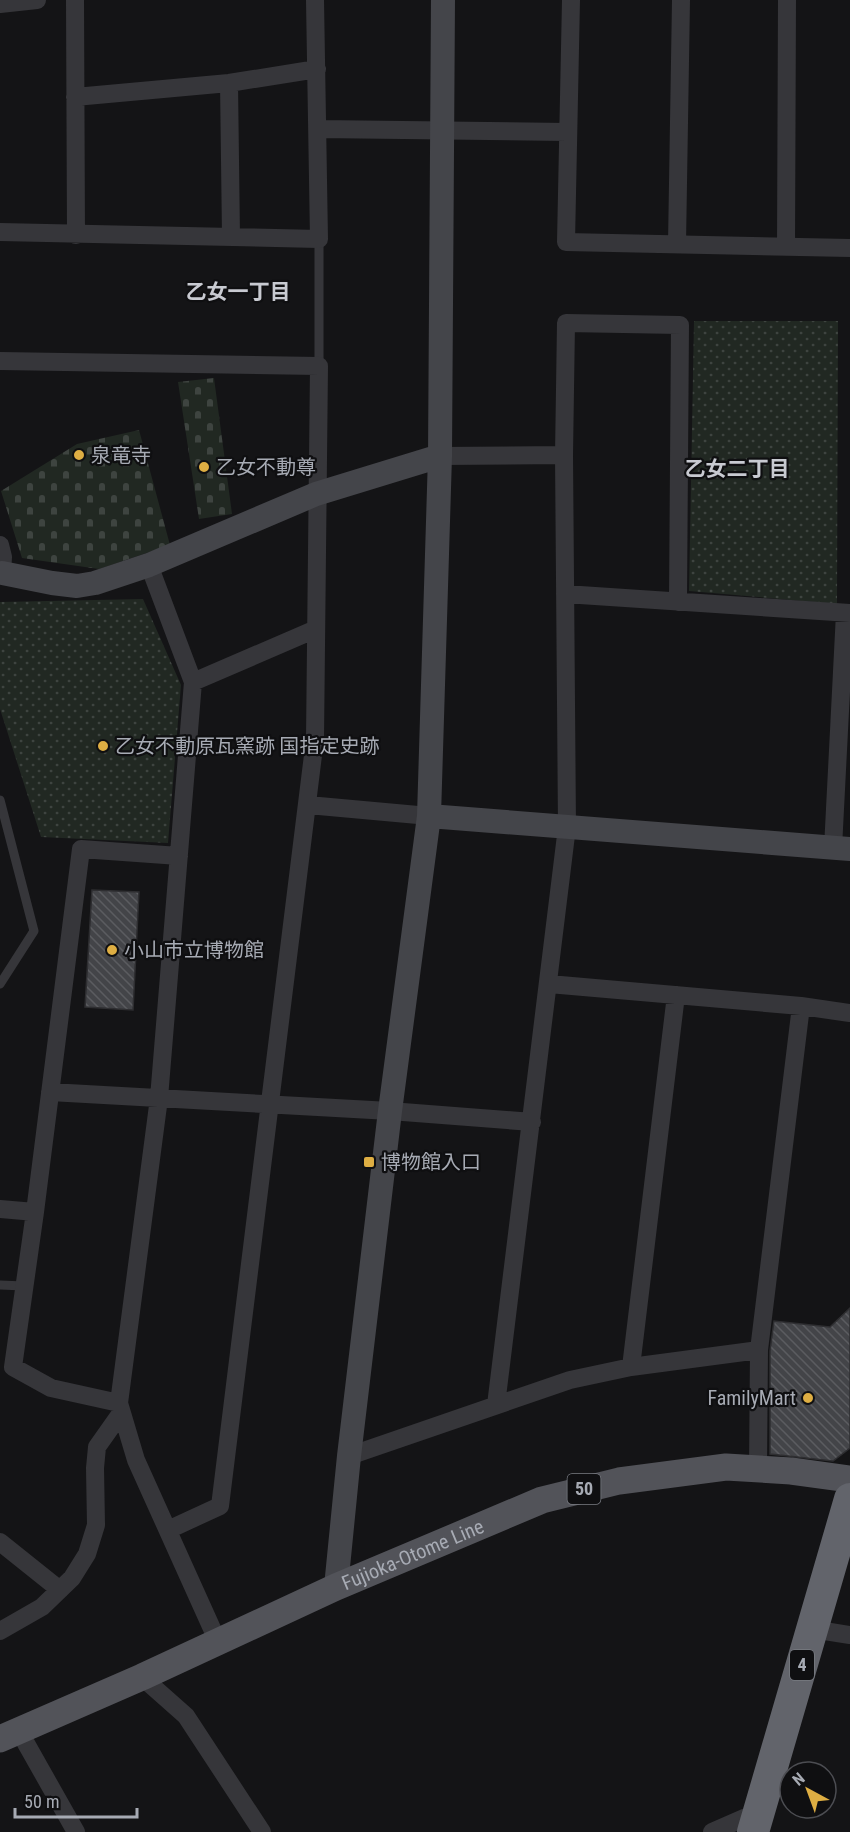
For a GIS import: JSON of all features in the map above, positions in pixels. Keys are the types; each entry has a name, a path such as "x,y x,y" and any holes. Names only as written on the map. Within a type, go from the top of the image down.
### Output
{"highway":[{"name":"4","path":"756,1824 850,1499"}],"main road":[{"name":"Fujioka-Otome Line","path":"10,1735 336,1587 508,1514 562,1495 620,1480 726,1467 758,1468 850,1479"}],"street":[{"path":"0,4 37,0"},
{"path":"75,0 76,235"},
{"path":"0,232 318,239 315,0"},
{"path":"336,1587 349,1456 390,1111 429,816 440,456 442,0"},
{"path":"571,0 566,243 850,248"},
{"path":"677,244 681,0"},
{"path":"786,247 787,0"},
{"path":"75,98 229,82 317,69"},
{"path":"229,82 231,237"},
{"path":"318,129 567,132"},
{"path":"496,1406 567,827 564,455 566,323 680,325 678,602"},
{"path":"0,362 319,366 315,739 220,1506 168,1530"},
{"path":"0,545 3,557 1,573 52,584 77,586 111,578 149,564 316,494 440,456 564,455"},
{"path":"0,1631 42,1607 72,1578 87,1554 96,1526 97,1447 120,1408 159,1098 193,682 149,564"},
{"path":"308,806 842,849 848,613 565,594"},
{"path":"193,682 316,629"},
{"path":"120,1408 51,1388 13,1367 81,849 179,856"},
{"path":"549,984 801,1006 850,1013"},
{"path":"631,1367 676,995"},
{"path":"758,1468 759,1350 801,1006"},
{"path":"50,1092 390,1111 532,1122"},
{"path":"0,1209 35,1212"},
{"path":"349,1456 570,1380 631,1367 759,1350"},
{"path":"120,1408 136,1460 218,1642"},
{"path":"0,1542 60,1590"},
{"path":"812,1629 850,1635"},
{"path":"142,1677 186,1716 262,1832"},
{"path":"10,1735 76,1832"},
{"path":"712,1832 744,1818 756,1824"}],"lane":[{"path":"318,239 319,366"},
{"path":"0,800 34,931 0,984"},
{"path":"0,1285 24,1286"}],"green space":[{"path":"694,321 838,321 837,604 689,591"},
{"path":"214,378 232,514 199,519 178,382"},
{"path":"139,430 170,545 99,569 22,558 1,491 77,444"},
{"path":"143,599 181,685 168,843 41,837 0,709 0,602"}],"building":[{"name":"小山市立博物館","path":"92,890 139,892 133,1010 85,1007"},
{"name":"FamilyMart","path":"850,1308 850,1448 833,1461 770,1454 770,1351 774,1321 830,1327"}],"place":[{"name":"泉竜寺","path":"79,455"},
{"name":"乙女不動尊","path":"204,467"},
{"name":"乙女不動原瓦窯跡 国指定史跡","path":"103,746"},
{"name":"小山市立博物館","path":"112,950"},
{"name":"博物館入口","path":"369,1162"},
{"name":"FamilyMart","path":"808,1398"}],"district":[{"name":"乙女一丁目","path":"238,292"},
{"name":"乙女二丁目","path":"737,469"}]}
